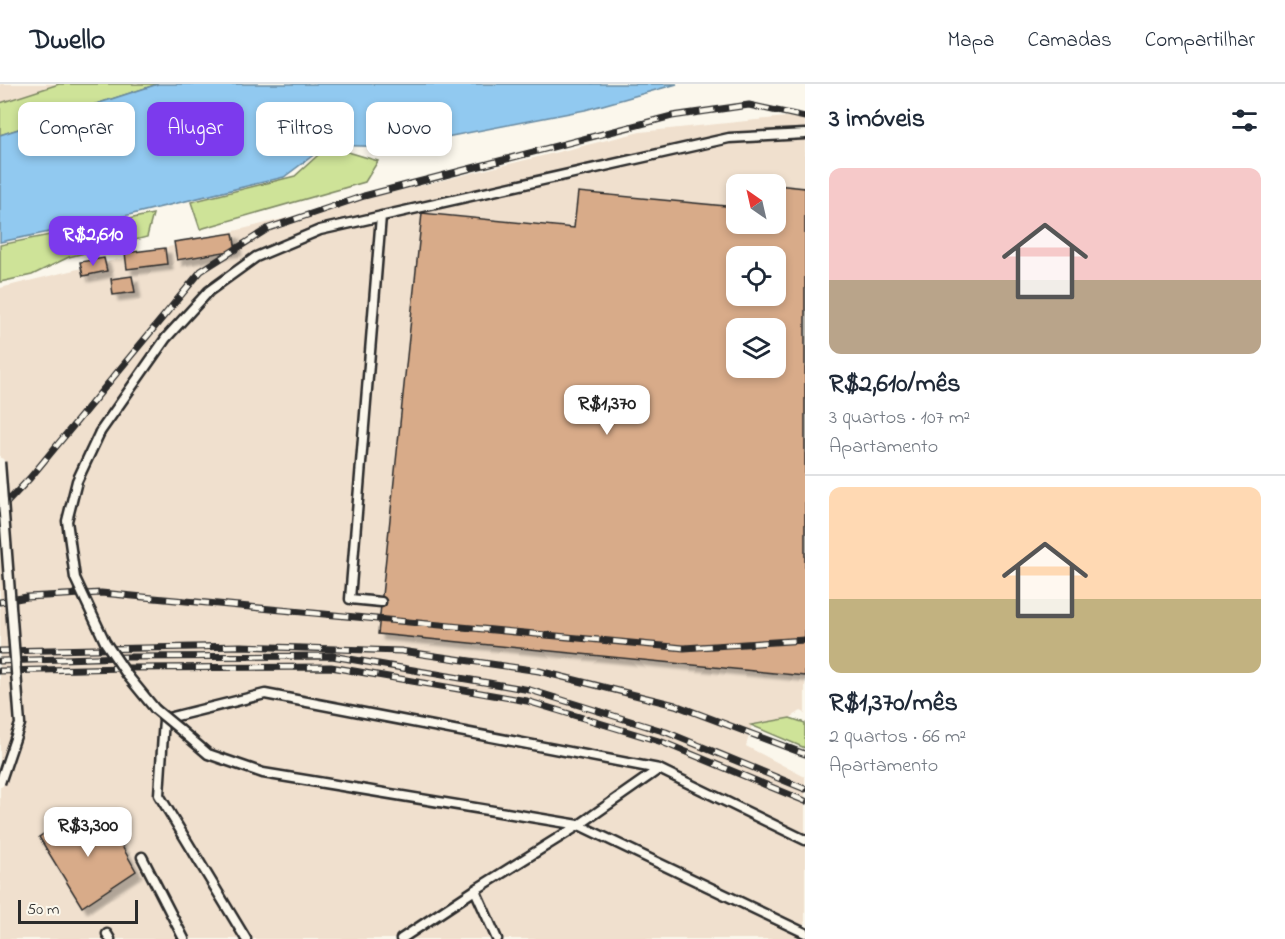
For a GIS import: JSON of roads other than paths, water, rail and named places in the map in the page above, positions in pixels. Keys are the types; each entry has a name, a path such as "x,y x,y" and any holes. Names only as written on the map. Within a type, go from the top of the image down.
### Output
{"lane":[{"path":"805,134 729,138 321,230 255,257 209,291 166,338 100,432 77,481 67,521 75,578 105,642 152,706 208,754 263,773 579,825 805,933"},
{"path":"381,216 350,599 381,602"},
{"path":"0,462 20,724 0,783"},
{"path":"246,939 159,795 164,720 265,694 658,769 805,840"},
{"path":"401,939 579,825 658,769"},
{"path":"142,857 184,939"},
{"path":"475,890 497,939"}],"water":[{"path":"158,84 677,84 585,110 452,136 452,102 366,102 366,146 354,146 354,102 256,102 256,156 312,156 284,177 104,221 0,242 0,135 18,129 18,156 135,156 135,102 102,102"}],"railway":[{"path":"0,510 30,478 201,271 269,228 364,196 672,116 749,105 805,117"},
{"path":"0,602 27,597 101,593 684,648 805,640"},
{"path":"0,651 241,646 401,651 539,671 675,705 805,754"},
{"path":"0,661 125,657 332,656 530,690 666,732 805,789"},
{"path":"0,671 331,667 527,701 662,742 805,801"}]}
